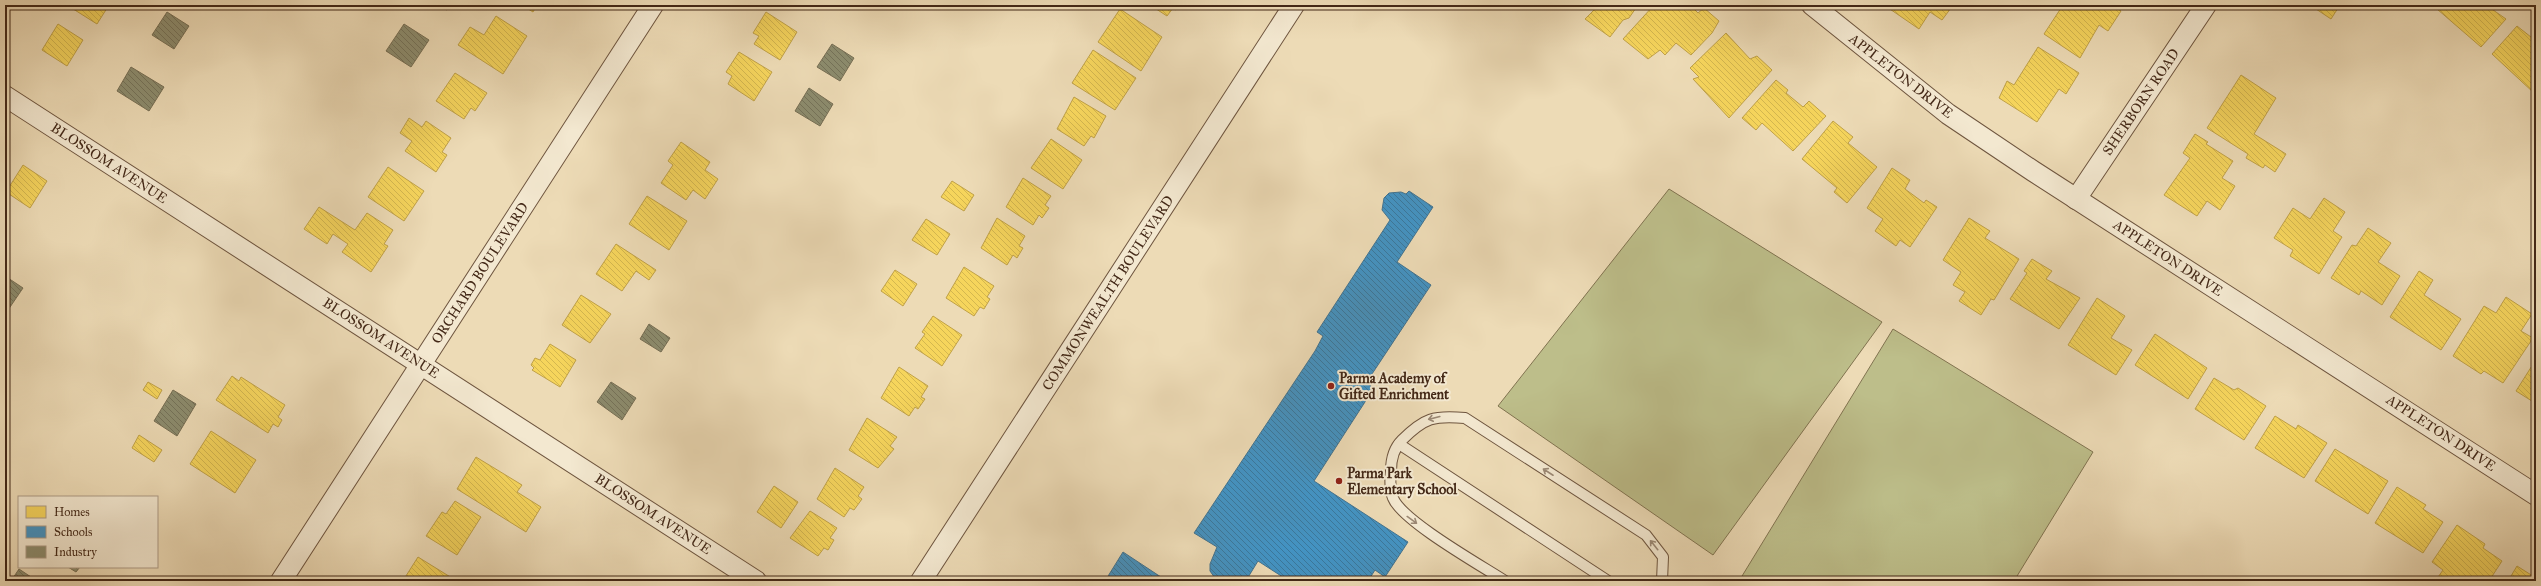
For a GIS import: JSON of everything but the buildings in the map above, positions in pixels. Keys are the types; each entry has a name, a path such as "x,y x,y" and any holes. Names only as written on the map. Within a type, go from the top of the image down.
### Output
{"street":[{"name":"ORCHARD BOULEVARD","path":"281,581 653,5"},
{"name":"COMMONWEALTH BOULEVARD","path":"921,581 1294,5"},
{"name":"APPLETON DRIVE","path":"1812,5 1948,114 2076,199 2536,495"},
{"name":"SHERBORN ROAD","path":"2076,199 2206,5"},
{"name":"BLOSSOM AVENUE","path":"5,96 756,581"}],"lane":[{"path":"1506,581 1408,518 1393,498 1392,459 1399,444 1418,425 1430,418 1444,416 1465,418 1646,535 1663,557 1662,581"},
{"path":"1399,444 1608,581"}],"green space":[{"path":"1669,189 1882,322 1713,555 1498,406"},
{"path":"1893,329 2093,452 2014,581 1739,581"}],"place":[{"name":"Parma Academy of Gifted Enrichment","path":"1331,386"},
{"name":"Parma Park Elementary School","path":"1339,481"}]}
